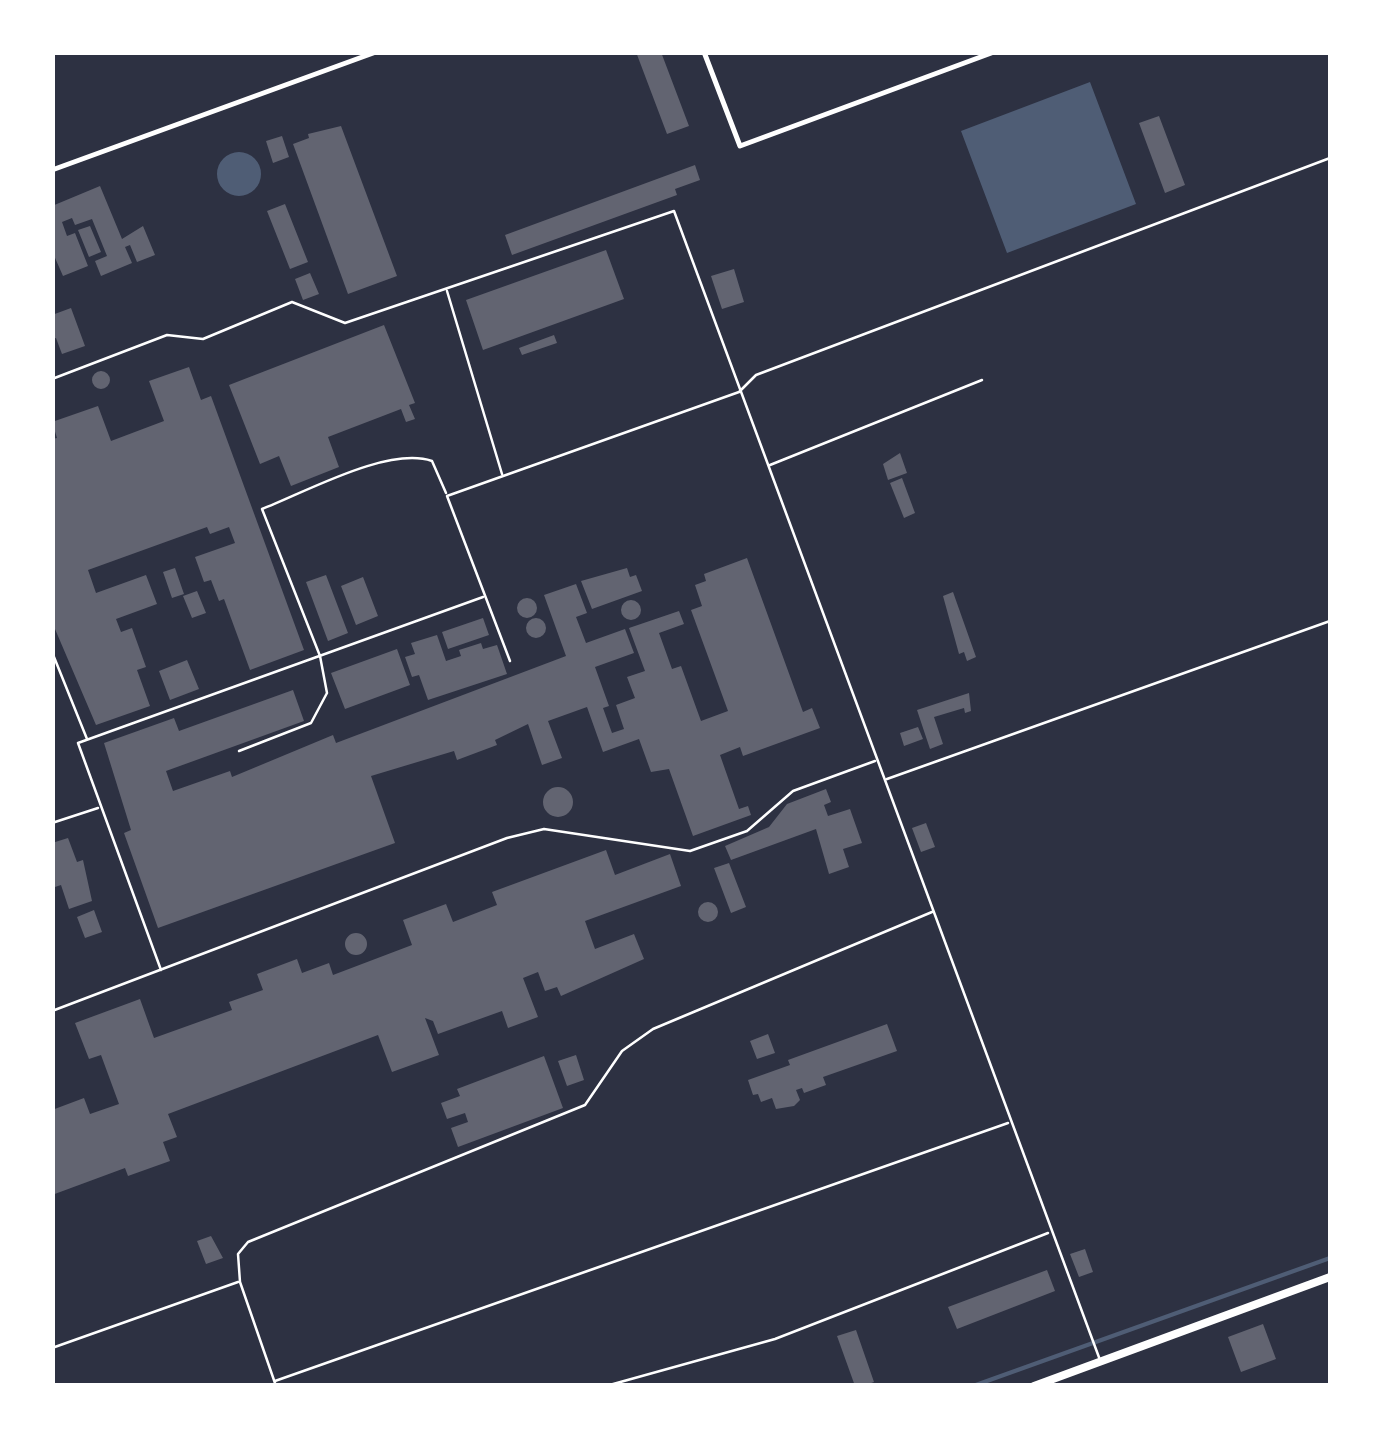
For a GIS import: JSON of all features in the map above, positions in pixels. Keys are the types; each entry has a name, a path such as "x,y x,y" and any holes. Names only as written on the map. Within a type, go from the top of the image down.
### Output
{"street":[{"path":"52,170 376,52"},
{"path":"704,52 740,146 971,56 994,52"},
{"path":"1034,1386 1099,1357 1330,1277"}],"lane":[{"path":"447,496 739,392 756,375 1330,158"},
{"path":"52,380 167,335 203,339 292,302 345,323 674,211 1049,1233 1099,1357"},
{"path":"446,289 502,474"},
{"path":"769,466 982,380"},
{"path":"239,751 311,722 327,693 320,656 262,509 391,458 415,455 432,461 510,661"},
{"path":"161,971 78,743 484,597"},
{"path":"885,780 1330,621"},
{"path":"52,652 87,740"},
{"path":"52,1012 525,833 544,829 690,852 747,831 794,790 877,761"},
{"path":"52,823 100,807"},
{"path":"932,912 653,1028 622,1051 585,1106 263,1232 238,1254 240,1282 275,1383 1009,1122"},
{"path":"606,1386 775,1339 1049,1233"},
{"path":"52,1348 240,1282"}],"water":[{"path":"1090,82 1136,204 1007,253 961,131"},
{"path":"239,152 255,158 261,174 255,190 239,196 223,190 217,174 223,158"}],"building":[{"path":"636,52 661,52 689,126 667,134"},
{"path":"1159,116 1185,185 1165,193 1139,123"},
{"path":"341,126 397,276 348,294 293,144 309,138 308,134"},
{"path":"282,136 289,157 273,163 266,141"},
{"path":"695,165 700,180 675,189 677,195 512,255 505,235"},
{"path":"100,186 122,239 143,226 155,255 137,262 130,245 125,247 132,263 101,276 95,261 107,256 92,219 75,225 72,218 62,222 67,236 75,233 88,266 63,276 52,251 52,206"},
{"path":"285,204 308,262 290,269 267,211"},
{"path":"90,226 101,252 89,257 78,230"},
{"path":"606,250 624,299 483,350 466,300"},
{"path":"734,269 744,302 722,309 711,276"},
{"path":"310,273 319,294 303,300 295,279"},
{"path":"71,308 85,346 62,354 56,338 52,339 52,315"},
{"path":"384,325 415,403 409,405 415,419 406,422 401,409 328,437 339,467 291,486 279,456 260,464 229,385"},
{"path":"554,335 557,343 522,355 519,348"},
{"path":"189,367 201,400 211,396 304,650 250,670 224,599 219,601 211,580 204,582 195,557 235,543 229,527 210,534 207,527 88,570 96,593 146,575 157,604 116,619 121,632 132,628 146,667 137,670 150,706 96,725 52,622 52,439 57,438 52,422 98,406 111,441 164,421 149,381"},
{"path":"101,371 110,380 101,389 92,380"},
{"path":"900,453 907,473 888,480 883,464"},
{"path":"902,478 915,513 904,518 890,483"},
{"path":"747,558 803,712 812,708 820,728 743,756 740,747 720,755 739,809 748,806 751,815 693,836 669,769 651,772 639,739 603,752 587,707 548,721 562,758 542,765 528,724 495,740 497,745 457,760 454,751 371,776 395,843 158,928 124,833 131,830 104,743 174,718 179,731 293,690 304,721 166,771 173,791 230,771 232,777 333,735 336,743 566,656 544,595 576,584 587,613 576,617 586,643 625,629 634,653 595,667 609,706 603,708 612,733 624,729 616,705 635,698 627,677 645,671 629,628 679,611 684,624 659,633 672,669 681,666 701,721 728,711 691,610 702,606 695,585 706,581 704,574"},
{"path":"175,568 184,594 172,598 163,572"},
{"path":"627,568 630,577 636,575 642,591 592,609 581,581"},
{"path":"326,575 348,633 328,641 306,582"},
{"path":"363,577 378,616 356,625 341,586"},
{"path":"197,591 206,613 192,618 183,596"},
{"path":"953,592 976,657 967,661 964,652 959,654 943,596"},
{"path":"523,598 531,598 537,608 531,618 523,618 517,612 517,604"},
{"path":"631,600 641,610 631,620 621,610"},
{"path":"483,618 489,635 448,649 442,632"},
{"path":"532,618 540,618 546,628 540,638 532,638 526,632 526,624"},
{"path":"437,635 446,661 461,656 459,650 481,643 483,649 497,645 507,674 428,700 419,675 412,677 405,657 415,654 411,643"},
{"path":"397,649 410,685 345,709 331,673"},
{"path":"187,660 199,689 170,700 159,671"},
{"path":"969,693 971,711 965,713 964,708 934,717 943,744 930,749 917,710"},
{"path":"918,727 923,739 904,746 900,733"},
{"path":"558,787 569,791 573,802 569,813 558,817 547,813 543,802 547,791"},
{"path":"826,789 831,802 824,805 828,816 850,809 862,843 843,849 849,867 829,874 816,829 731,860 725,846 769,827 787,804"},
{"path":"926,823 935,847 921,852 912,828"},
{"path":"68,838 77,862 83,860 92,901 69,909 61,885 52,888 52,843"},
{"path":"606,850 615,875 670,854 681,886 585,921 595,949 634,934 644,959 561,996 557,987 545,991 538,972 523,978 538,1017 508,1028 502,1011 438,1034 433,1021 425,1018 439,1055 392,1072 378,1035 168,1114 177,1137 163,1142 170,1161 128,1176 125,1168 52,1195 52,1110 84,1098 90,1114 119,1104 101,1055 89,1059 75,1023 140,999 154,1038 232,1010 229,1002 263,990 257,974 297,959 302,973 329,963 333,975 412,945 403,920 446,904 453,922 497,905 492,892"},
{"path":"729,863 746,907 731,913 714,868"},
{"path":"708,902 718,912 708,922 698,912"},
{"path":"94,910 102,932 85,938 77,917"},
{"path":"356,933 364,936 364,952 356,955 348,952 345,944 348,936"},
{"path":"887,1024 897,1051 823,1077 826,1085 804,1093 802,1088 796,1090 800,1100 794,1106 776,1109 772,1098 761,1102 758,1094 753,1095 748,1080 790,1065 788,1060"},
{"path":"768,1034 775,1053 757,1059 750,1041"},
{"path":"576,1055 584,1080 567,1086 558,1061"},
{"path":"544,1056 563,1108 458,1147 451,1128 468,1122 465,1113 447,1119 441,1103 460,1096 457,1089"},
{"path":"211,1236 223,1258 206,1264 197,1241"},
{"path":"1085,1249 1093,1272 1079,1277 1070,1254"},
{"path":"1047,1270 1055,1291 957,1329 948,1307"},
{"path":"1263,1324 1276,1359 1241,1372 1228,1337"},
{"path":"856,1330 874,1382 863,1386 855,1386 837,1336"}],"waterway":[{"path":"973,1386 1330,1258"}]}
